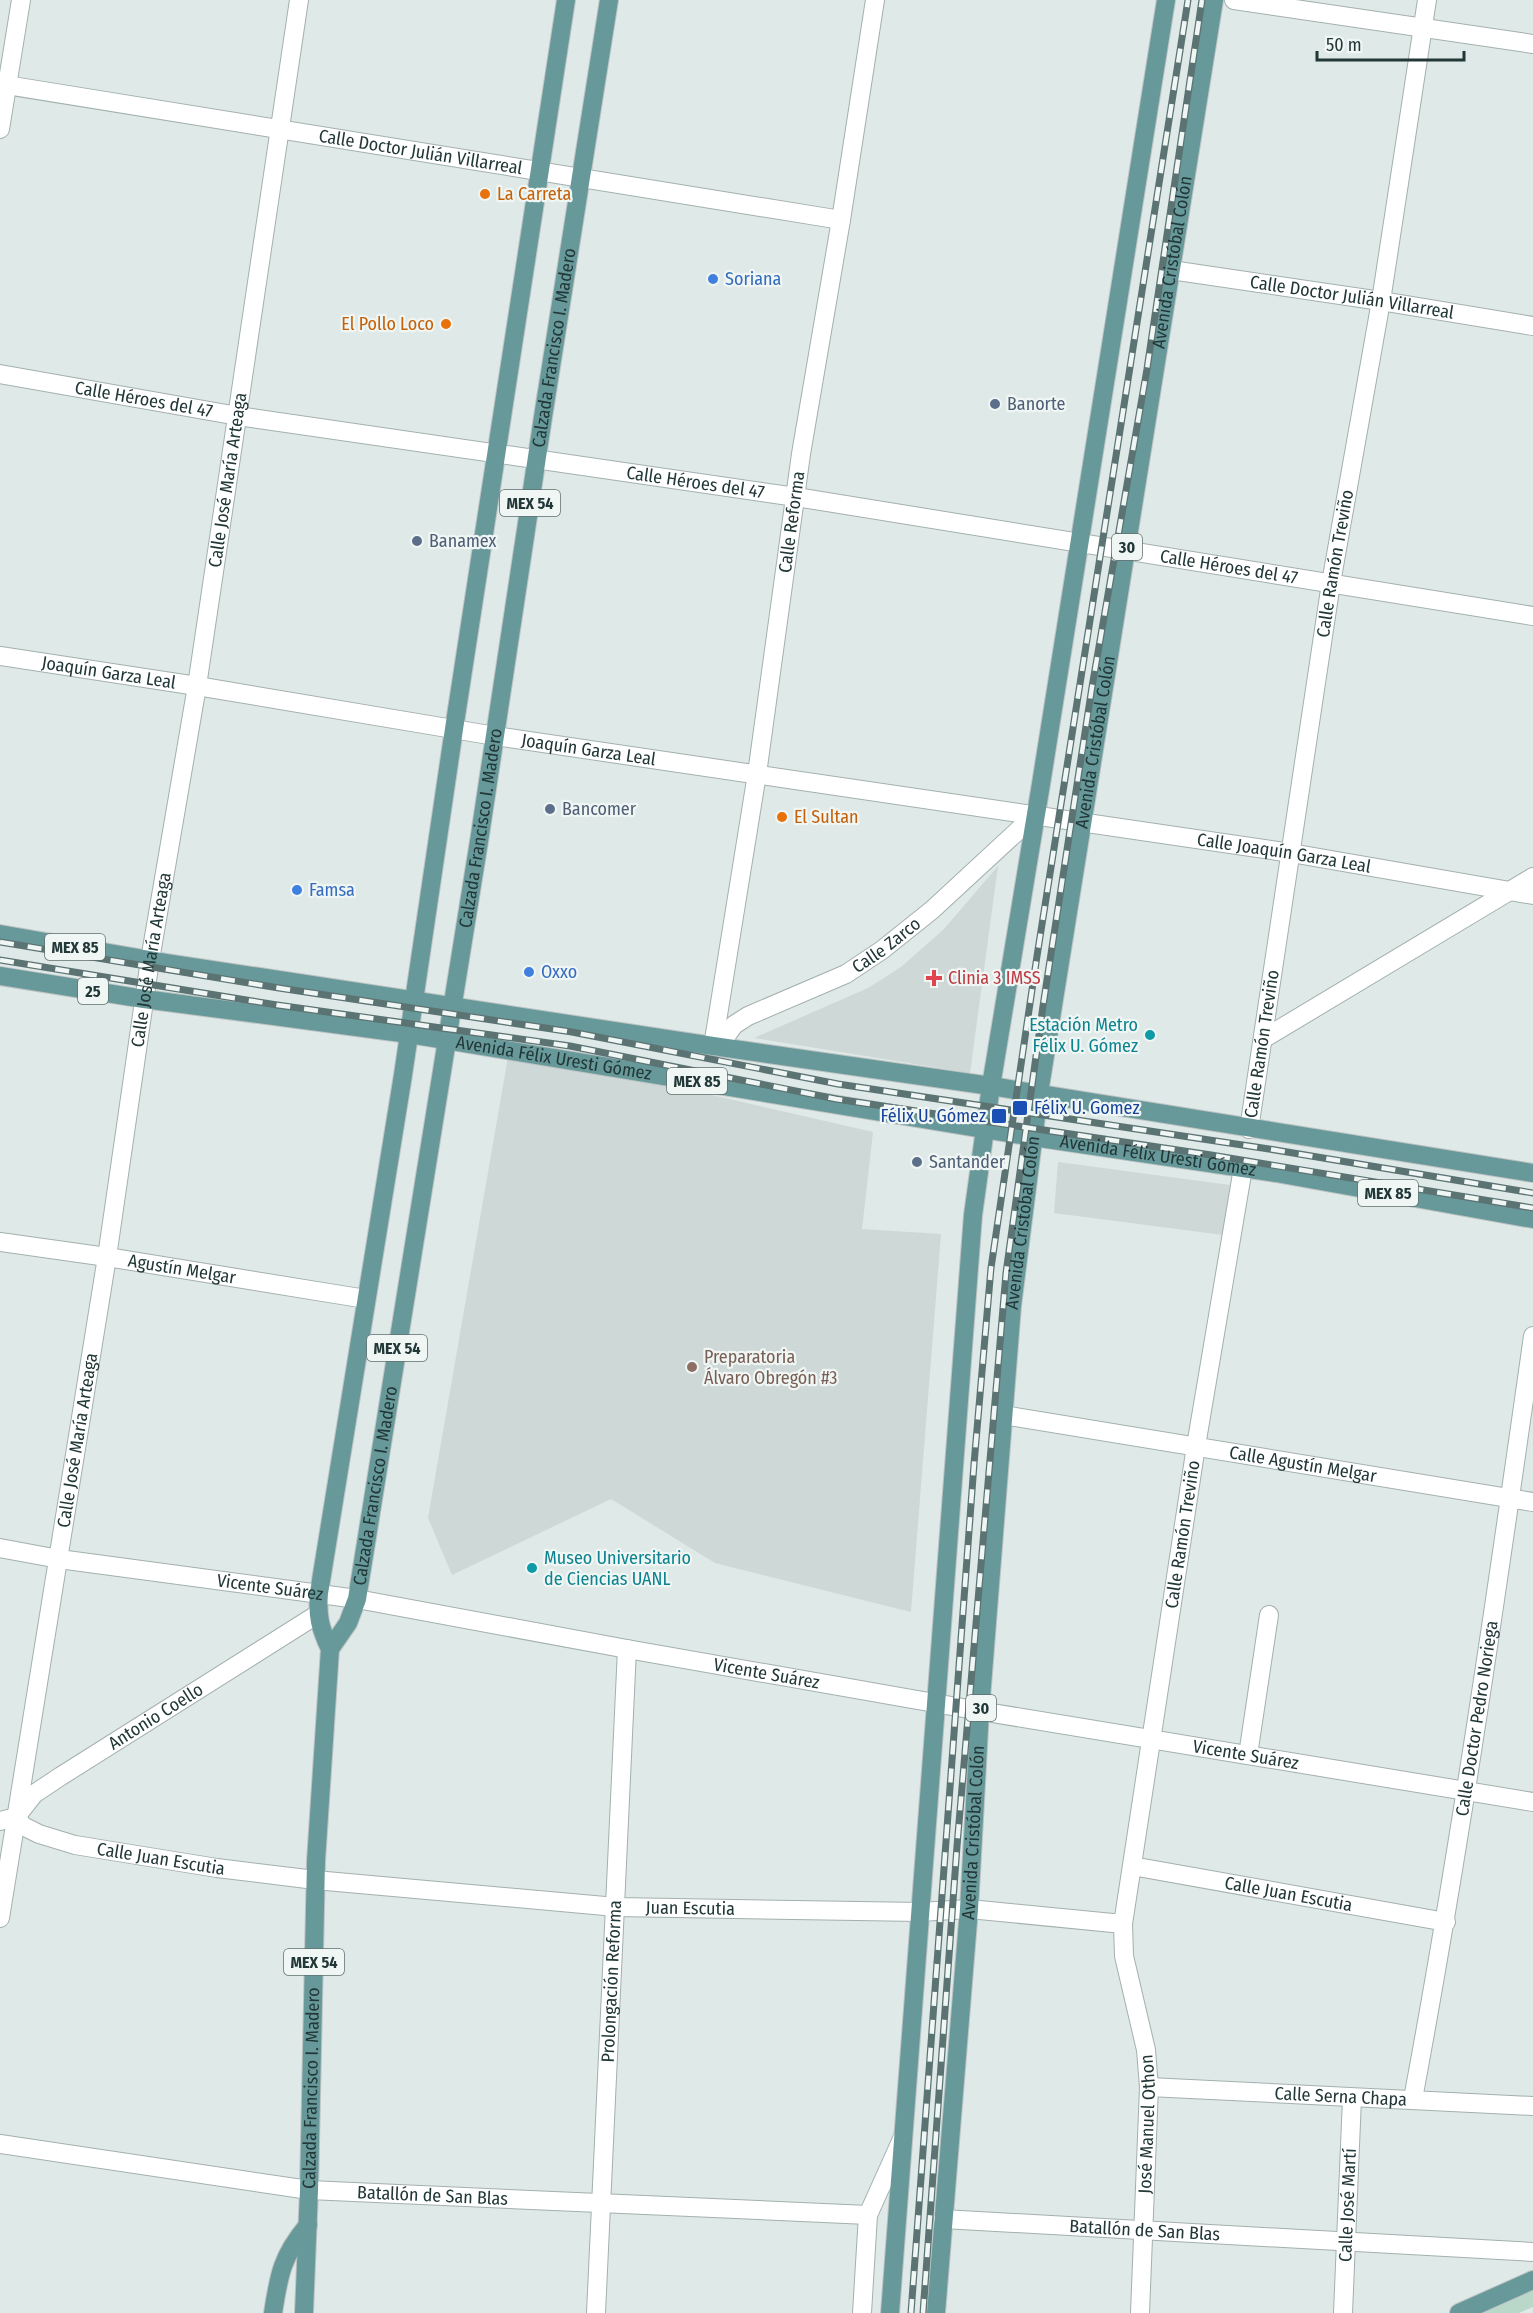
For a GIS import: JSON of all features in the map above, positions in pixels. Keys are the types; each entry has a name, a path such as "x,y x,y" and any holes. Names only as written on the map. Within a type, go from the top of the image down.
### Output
{"main road":[{"name":"Calzada Francisco I. Madero","path":"304,2313 309,2190 315,1880 330,1649 322,1633 318,1614 319,1593 415,1000 454,729 566,0"},
{"name":"Calzada Francisco I. Madero","path":"330,1649 348,1623 357,1599 453,1006 609,0"},
{"path":"890,2313 970,1248 984,1129 1166,0"},
{"name":"Avenida Cristóbal Colón","path":"936,2313 969,1909 980,1711 1012,1306 1039,1093 1214,0"},
{"name":"Avenida Félix Uresti Gómez","path":"0,934 150,960 716,1047 1039,1093 1533,1173"},
{"name":"Avenida Félix Uresti Gómez","path":"0,976 144,999 447,1040 1033,1137 1243,1168 1533,1219"},
{"path":"943,2222 949,2249 946,2313"},
{"path":"273,2313 281,2269 291,2245 308,2225"},
{"path":"306,2275 317,2313"},
{"path":"1459,2313 1533,2280"}],"street":[{"path":"0,129 3,85 21,0"},
{"name":"Calle José María Arteaga","path":"0,1918 8,1819 59,1559 107,1257 150,960 197,686 300,0"},
{"name":"Calle Reforma","path":"716,1047 757,774 801,454 841,220 875,0"},
{"path":"1234,0 1533,44"},
{"name":"Calle Ramón Treviño","path":"1249,1128 1331,583 1381,301 1426,0"},
{"name":"Calle Doctor Julián Villarreal","path":"3,85 841,220"},
{"name":"Calle Doctor Julián Villarreal","path":"1171,270 1533,326"},
{"name":"Calle Héroes del 47","path":"0,374 238,416 796,497 1533,616"},
{"name":"Joaquín Garza Leal","path":"0,656 197,686 495,736 1036,814"},
{"name":"Calle Joaquín Garza Leal","path":"1036,814 1291,853 1533,895"},
{"name":"Calle Zarco","path":"716,1047 734,1025 748,1016 846,974 882,950 932,910 1036,814"},
{"path":"1263,1039 1533,877"},
{"name":"Calle Ramón Treviño","path":"1132,1866 1196,1446 1243,1168"},
{"name":"Agustín Melgar","path":"0,1242 366,1299"},
{"name":"Calle Doctor Pedro Noriega","path":"1413,2099 1446,1922 1467,1790 1533,1336"},
{"name":"Calle Agustín Melgar","path":"1003,1415 1533,1502"},
{"name":"Vicente Suárez","path":"0,1548 59,1559 357,1599 627,1649 935,1701 980,1711 1533,1802"},
{"name":"Antonio Coello","path":"8,1819 34,1794 61,1776 318,1614"},
{"path":"1248,1755 1269,1616"},
{"name":"Prolongación Reforma","path":"596,2313 627,1649"},
{"name":"Calle Juan Escutia","path":"8,1819 39,1834 75,1845 217,1868 315,1880"},
{"name":"Calle Juan Escutia","path":"1132,1866 1446,1922"},
{"name":"José Manuel Othon","path":"1132,1866 1123,1924 1124,1956 1146,2050 1149,2087 1140,2313"},
{"name":"Juan Escutia","path":"315,1880 616,1906 920,1912"},
{"path":"920,1912 969,1909 1123,1924"},
{"name":"Calle Serna Chapa","path":"1149,2087 1533,2106"},
{"name":"Calle José Martí","path":"1343,2313 1352,2098"},
{"path":"861,2313 868,2215 903,2138"},
{"name":"Batallón de San Blas","path":"0,2144 309,2190 868,2215"},
{"name":"Batallón de San Blas","path":"943,2222 1533,2252"}],"shaded area":[{"name":"Clinia 3 IMSS","path":"998,866 970,1073 754,1038 868,988 901,967 944,929"},
{"name":"Preparatoria Álvaro Obregón #3","path":"508,1057 708,1094 873,1132 862,1229 941,1234 911,1612 715,1563 611,1499 452,1575 428,1518"},
{"path":"1058,1162 1230,1185 1223,1235 1054,1213"}],"green space":[{"path":"1533,2289 1533,2307 1519,2313 1479,2313"}],"railway":[{"path":"911,2313 974,1464 991,1268 1037,956 1188,0"},
{"path":"923,2313 957,1846 1006,1273 1043,1006 1092,687 1147,369 1202,0"},
{"path":"0,942 279,988 572,1032 838,1084 1269,1149 1533,1193"},
{"path":"0,960 277,1005 570,1046 836,1099 1211,1155 1533,1208"}],"place":[{"name":"La Carreta","path":"485,194"},
{"name":"Soriana","path":"713,279"},
{"name":"El Pollo Loco","path":"446,324"},
{"name":"Banorte","path":"995,404"},
{"name":"Banamex","path":"417,541"},
{"name":"Bancomer","path":"550,809"},
{"name":"El Sultan","path":"782,817"},
{"name":"Famsa","path":"297,890"},
{"name":"Oxxo","path":"529,972"},
{"name":"Clinia 3 IMSS","path":"934,978"},
{"name":"Estación Metro Félix U. Gómez","path":"1150,1035"},
{"name":"Félix U. Gomez","path":"1020,1108"},
{"name":"Félix U. Gómez","path":"999,1116"},
{"name":"Santander","path":"917,1162"},
{"name":"Preparatoria Álvaro Obregón #3","path":"692,1367"},
{"name":"Museo Universitario de Ciencias UANL","path":"532,1568"}]}
